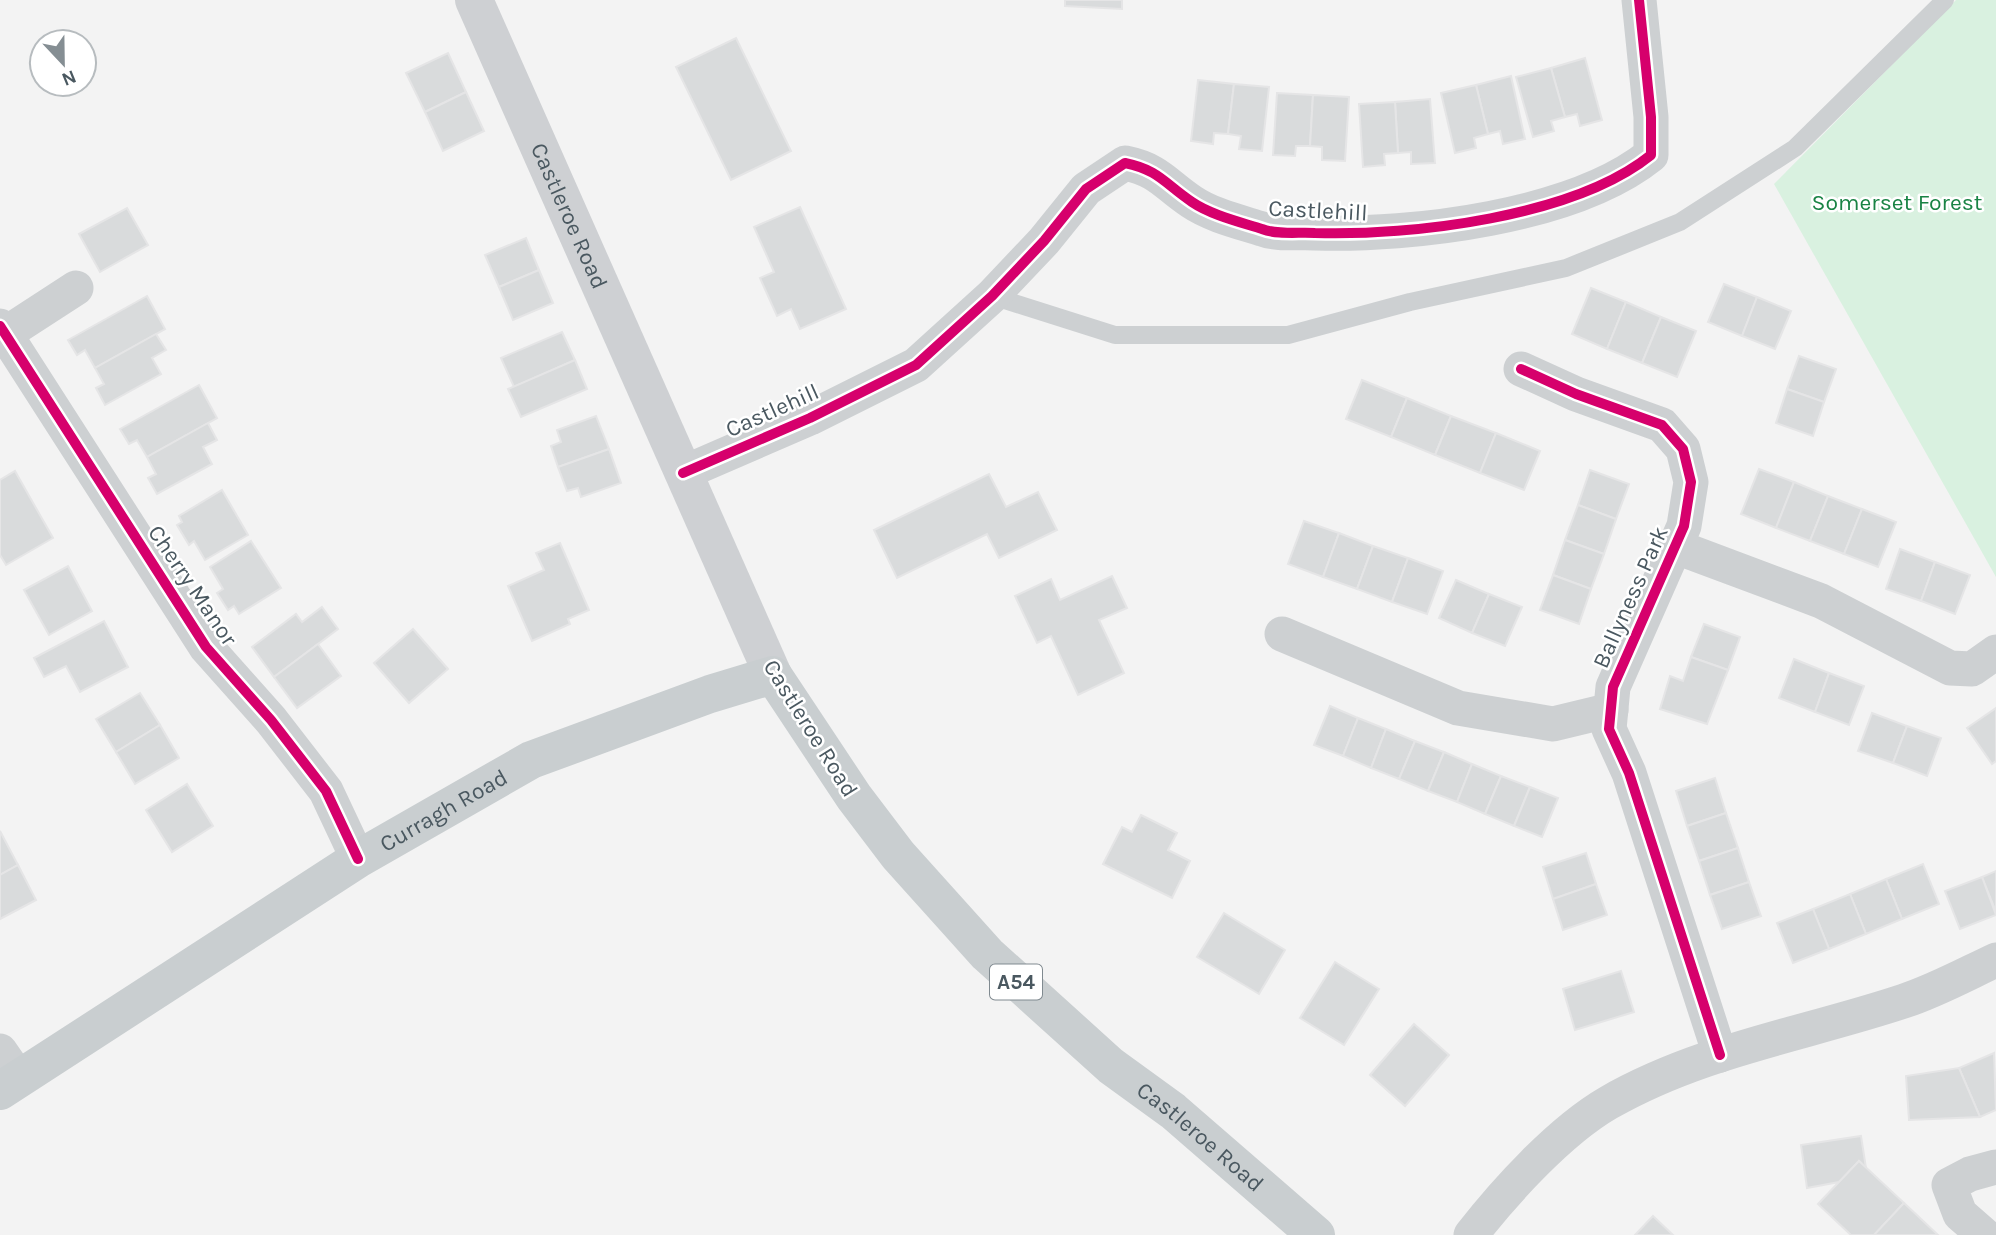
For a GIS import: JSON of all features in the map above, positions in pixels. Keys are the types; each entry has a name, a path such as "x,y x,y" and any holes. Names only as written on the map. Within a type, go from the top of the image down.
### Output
{"main road":[{"name":"Curragh Road","path":"6,1073 358,859 531,760 710,694 773,676"},
{"name":"Castleroe Road","path":"773,676 854,797 898,855 988,954 1111,1066 1173,1111 1316,1235"}],"street":[{"name":"Castleroe Road","path":"474,0 773,676"},
{"name":"Castlehill","path":"683,473 810,418 916,365 992,296 1044,241 1086,189 1125,163 1149,168 1194,204 1265,231 1371,235 1482,219 1574,196 1628,174 1651,155 1651,117 1639,0"},
{"name":"Cherry Manor","path":"76,288 2,330 205,647 271,720 326,791 358,859"},
{"name":"Ballyness Park","path":"1521,369 1576,394 1662,425 1683,449 1691,482 1684,526 1614,687 1609,729 1629,773 1720,1055"},
{"name":"Ballyness Park","path":"1674,546 1821,601 1950,668 1972,669 1996,652"},
{"path":"1282,634 1458,708 1553,724 1611,710"},
{"path":"1471,1235 1547,1151 1607,1104 1720,1055 1773,1037 1906,1001 1996,960"},
{"path":"1984,1235 1961,1214 1949,1185 1970,1174 1996,1167"}],"lane":[{"path":"992,296 1115,335 1288,335 1410,302 1566,268 1681,222 1795,148 1945,0"}],"green space":[{"name":"Somerset Forest","path":"1956,0 1996,0 1996,577 1774,184"}],"building":[{"path":"1065,0 1122,0 1122,9 1065,6"},
{"path":"736,38 791,151 731,180 676,67"},
{"path":"448,53 466,92 425,112 406,73"},
{"path":"1585,58 1602,120 1580,126 1577,114 1565,117 1551,68"},
{"path":"1551,68 1565,117 1551,121 1554,131 1533,137 1516,77"},
{"path":"1511,76 1525,139 1503,144 1500,131 1488,134 1476,85"},
{"path":"1198,80 1234,84 1228,134 1214,133 1213,144 1191,141"},
{"path":"1234,84 1269,87 1262,151 1239,149 1241,136 1228,134"},
{"path":"1476,85 1488,134 1474,138 1476,148 1455,153 1441,93"},
{"path":"466,92 484,131 443,151 425,112"},
{"path":"1277,93 1313,95 1310,146 1296,146 1295,156 1273,155"},
{"path":"1313,95 1349,97 1345,161 1322,160 1322,147 1310,146"},
{"path":"1430,99 1435,163 1411,164 1411,152 1398,153 1395,102"},
{"path":"1395,102 1398,153 1384,154 1385,165 1363,167 1359,104"},
{"path":"800,207 846,309 800,329 791,309 777,316 760,278 774,272 754,227"},
{"path":"127,208 148,245 100,272 79,234"},
{"path":"526,238 539,270 499,287 485,255"},
{"path":"539,270 553,303 513,320 499,287"},
{"path":"1724,284 1757,297 1742,336 1708,322"},
{"path":"1591,288 1626,302 1607,349 1572,334"},
{"path":"147,296 165,329 95,368 85,350 77,355 68,340"},
{"path":"1757,297 1791,311 1775,349 1742,336"},
{"path":"1626,302 1661,317 1642,363 1607,349"},
{"path":"1661,317 1696,331 1677,377 1642,363"},
{"path":"562,332 575,360 514,387 501,358"},
{"path":"156,334 166,350 152,358 161,374 105,405 96,388 104,384 95,368"},
{"path":"1799,356 1836,369 1824,402 1787,389"},
{"path":"575,360 587,389 521,417 508,389"},
{"path":"1362,380 1407,398 1391,437 1346,419"},
{"path":"199,385 217,418 147,457 137,440 129,444 120,429"},
{"path":"1787,389 1824,402 1813,436 1776,423"},
{"path":"1407,398 1451,416 1435,455 1391,437"},
{"path":"596,416 609,449 558,467 551,446 561,442 557,430"},
{"path":"1451,416 1496,433 1480,473 1435,455"},
{"path":"208,423 217,440 203,447 212,464 157,494 148,478 156,474 147,457"},
{"path":"1496,433 1540,451 1524,490 1480,473"},
{"path":"609,449 621,483 581,497 578,488 567,491 558,467"},
{"path":"1759,469 1794,482 1776,528 1741,514"},
{"path":"1590,470 1629,484 1616,519 1578,505"},
{"path":"15,471 53,538 6,565 0,555 0,480"},
{"path":"989,474 1006,507 1038,492 1057,530 999,558 987,534 897,578 874,530"},
{"path":"1794,482 1828,496 1810,541 1776,528"},
{"path":"222,490 248,535 205,560 194,541 189,545 177,525 182,522 179,516"},
{"path":"1828,496 1862,509 1844,554 1810,541"},
{"path":"1578,505 1616,519 1604,554 1565,540"},
{"path":"1862,509 1896,522 1878,567 1844,554"},
{"path":"1304,521 1339,533 1323,577 1288,564"},
{"path":"1339,533 1373,546 1357,589 1323,577"},
{"path":"1565,540 1604,554 1591,589 1553,575"},
{"path":"251,541 281,588 239,614 234,606 228,610 217,593 223,589 210,567"},
{"path":"560,543 589,610 568,619 570,624 532,641 508,586 544,570 536,553"},
{"path":"1373,546 1408,558 1392,602 1357,589"},
{"path":"1900,549 1935,562 1921,601 1886,589"},
{"path":"1408,558 1443,571 1427,614 1392,602"},
{"path":"1935,562 1970,575 1955,614 1921,601"},
{"path":"68,566 92,611 49,635 24,590"},
{"path":"1553,575 1591,589 1579,624 1540,610"},
{"path":"1112,576 1127,608 1099,620 1124,673 1078,695 1051,636 1037,643 1015,596 1051,579 1060,600"},
{"path":"1456,580 1489,594 1472,633 1439,618"},
{"path":"1489,594 1522,607 1505,646 1472,633"},
{"path":"322,607 338,629 274,677 252,647 296,614 302,622"},
{"path":"104,621 128,667 80,692 66,666 44,677 34,658"},
{"path":"1704,624 1740,637 1728,670 1691,657"},
{"path":"413,629 448,669 409,703 374,663"},
{"path":"318,644 341,676 297,708 274,677"},
{"path":"1691,657 1728,670 1707,724 1660,709 1670,676 1683,681"},
{"path":"1794,659 1829,673 1815,712 1779,698"},
{"path":"1829,673 1864,686 1849,725 1815,712"},
{"path":"140,693 160,725 116,752 96,719"},
{"path":"1330,706 1358,718 1343,756 1314,745"},
{"path":"1996,708 1996,761 1992,764 1967,728"},
{"path":"1872,713 1907,726 1893,763 1858,751"},
{"path":"1358,718 1386,729 1371,768 1343,756"},
{"path":"160,725 179,758 135,784 116,752"},
{"path":"1907,726 1941,738 1927,776 1893,763"},
{"path":"1386,729 1415,741 1399,779 1371,768"},
{"path":"1415,741 1444,752 1428,791 1399,779"},
{"path":"1444,752 1472,764 1457,802 1428,791"},
{"path":"1472,764 1501,776 1485,814 1457,802"},
{"path":"1501,776 1530,787 1514,826 1485,814"},
{"path":"1715,778 1726,813 1687,826 1676,791"},
{"path":"187,784 213,826 172,852 146,810"},
{"path":"1530,787 1558,798 1542,837 1514,826"},
{"path":"1726,813 1738,848 1699,861 1687,826"},
{"path":"1141,815 1177,833 1168,850 1190,861 1172,898 1103,864 1122,827 1132,832"},
{"path":"0,831 18,865 0,875"},
{"path":"1738,848 1749,882 1710,895 1699,861"},
{"path":"1586,853 1596,884 1553,899 1543,867"},
{"path":"1923,864 1939,904 1902,919 1886,879"},
{"path":"18,865 36,900 0,919 0,875"},
{"path":"1996,871 1996,912 1982,877"},
{"path":"1982,877 1996,915 1960,929 1945,891"},
{"path":"1886,879 1902,919 1866,934 1850,894"},
{"path":"1749,882 1761,916 1722,929 1710,895"},
{"path":"1596,884 1607,915 1563,930 1553,899"},
{"path":"1850,894 1866,934 1829,949 1813,909"},
{"path":"1813,909 1829,949 1793,963 1777,923"},
{"path":"1224,913 1285,950 1259,994 1197,957"},
{"path":"1335,962 1379,989 1344,1045 1300,1018"},
{"path":"1621,971 1634,1012 1575,1030 1563,989"},
{"path":"1414,1024 1449,1055 1405,1106 1370,1075"},
{"path":"1994,1053 1996,1110 1980,1117 1959,1068"},
{"path":"1959,1068 1980,1117 1909,1120 1906,1076"},
{"path":"1861,1136 1866,1168 1859,1161 1839,1182 1807,1188 1801,1145"},
{"path":"1859,1161 1904,1203 1874,1235 1851,1235 1818,1204"},
{"path":"1904,1203 1938,1235 1874,1235"},
{"path":"1653,1216 1673,1235 1635,1235"}],"cycle path":[{"path":"683,473 810,418 916,365 992,296 1044,241 1086,189 1125,163 1154,174 1208,211 1268,231 1288,233 1354,233 1444,226 1536,208 1580,194 1618,176 1651,155 1651,117 1639,0"},
{"path":"0,326 206,647 271,720 326,791 358,859"},
{"path":"1521,369 1576,394 1662,425 1683,449 1691,482 1684,526 1613,687 1609,729 1629,773 1720,1055"}]}
